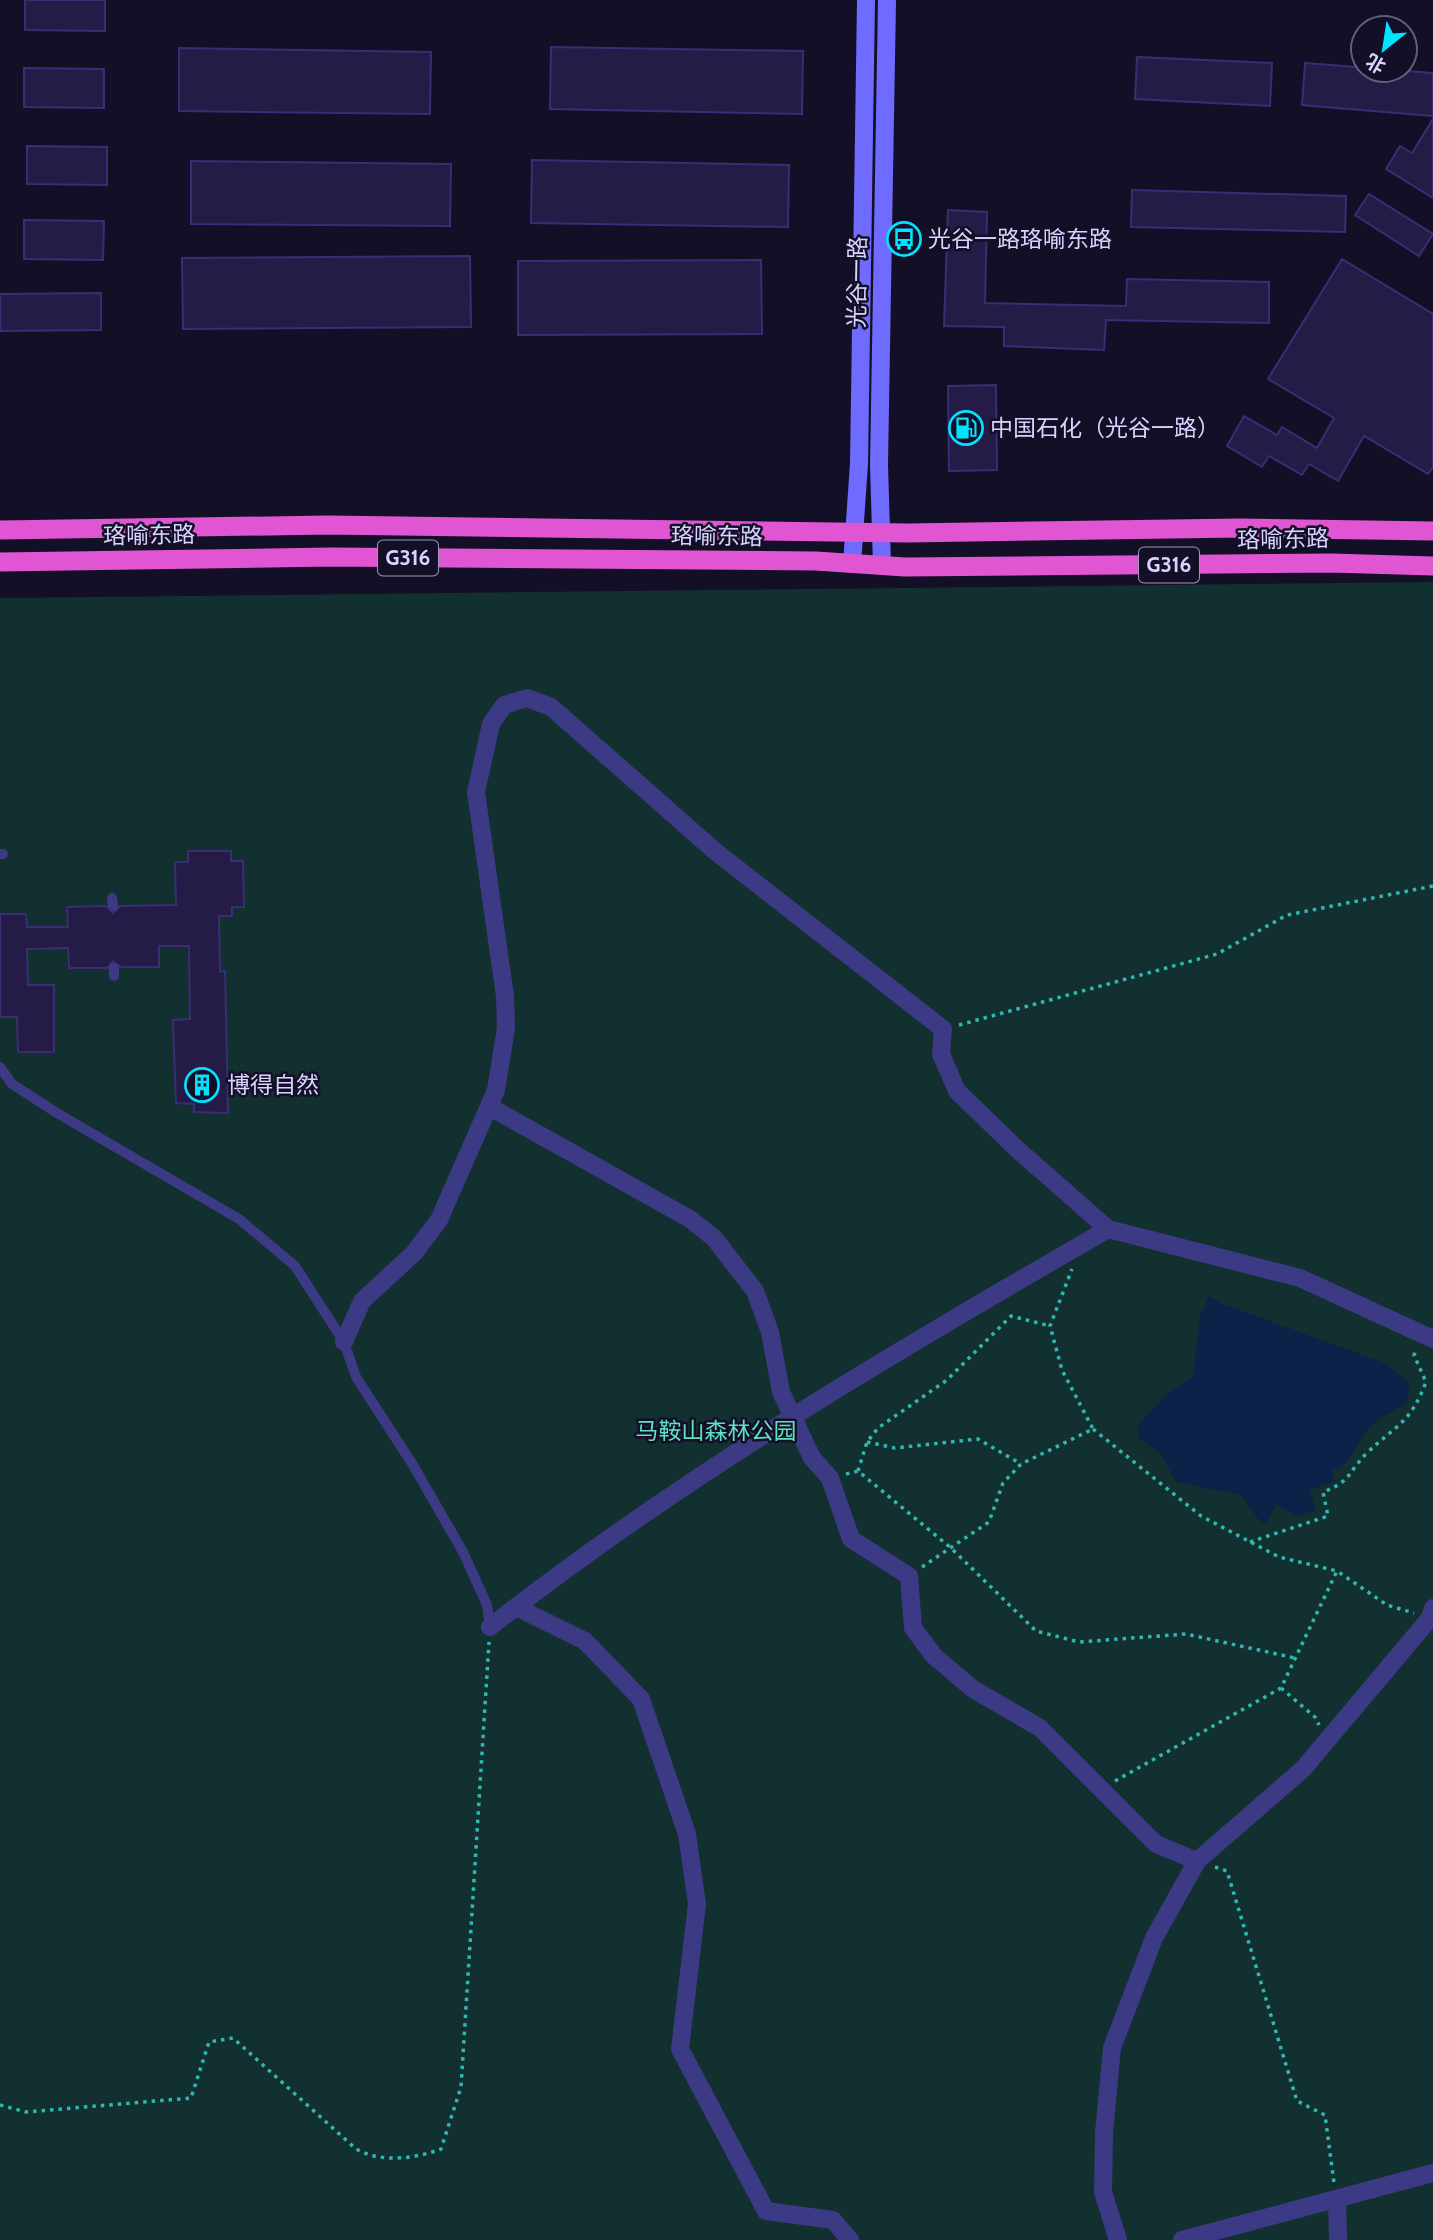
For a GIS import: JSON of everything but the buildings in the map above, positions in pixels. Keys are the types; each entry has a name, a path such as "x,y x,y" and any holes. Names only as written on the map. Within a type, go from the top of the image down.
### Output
{"highway":[{"name":"珞喻东路","path":"0,530 328,525 854,532 1240,528 1433,531"},
{"name":"珞喻东路","path":"0,562 345,557 881,565 1433,566"}],"main road":[{"name":"光谷一路","path":"852,564 859,464 866,0"},
{"name":"光谷一路","path":"881,565 887,0"}],"street":[{"path":"344,1342 362,1301 414,1253 439,1220 490,1107 506,1028 476,792 491,724 504,705 527,698 551,707 716,852 943,1029 941,1054 957,1091 1018,1150 1108,1229 1300,1278 1428,1337"},
{"path":"490,1107 690,1219 714,1238 755,1291 770,1332 781,1392 812,1458 830,1478 851,1538 909,1576 913,1628 934,1656 973,1689 1040,1728 1156,1844 1197,1861"},
{"path":"490,1627 570,1564 792,1414 1108,1229"},
{"path":"516,1607 585,1641 641,1699 688,1834 697,1904 680,2049 766,2211 834,2220 850,2240"},
{"path":"1118,2240 1104,2192 1104,2133 1112,2048 1154,1938 1197,1861 1303,1769 1432,1616"},
{"path":"1182,2240 1433,2174"},
{"path":"1336,2199 1338,2240"}],"lane":[{"path":"0,1067 12,1084 239,1219 295,1266 344,1342 356,1377 413,1465 463,1552 486,1605 490,1627"},
{"path":"110,1143 113,1130"}],"path":[{"path":"943,1029 1217,954 1287,915 1433,886"},
{"path":"1077,1247 1067,1289 1051,1326 1062,1370 1093,1429 1201,1516 1279,1557 1337,1571 1387,1605 1432,1616"},
{"path":"858,1471 867,1442 878,1427 947,1380 1011,1316 1051,1326"},
{"path":"1250,1542 1328,1516 1323,1492 1343,1485 1366,1454 1399,1429 1416,1407 1426,1382 1414,1355 1428,1337"},
{"path":"909,1576 989,1522 1003,1483 1021,1464 1093,1429"},
{"path":"867,1442 895,1448 978,1439 1021,1464"},
{"path":"830,1478 858,1471"},
{"path":"858,1471 951,1548 1036,1631 1079,1642 1186,1634 1295,1658"},
{"path":"1097,1785 1121,1780 1281,1688 1337,1571"},
{"path":"0,2105 26,2112 191,2098 209,2042 233,2038 356,2148 369,2156 419,2157 440,2149 461,2087 490,1627"},
{"path":"1281,1688 1315,1717 1327,1741"},
{"path":"1197,1861 1227,1871 1297,2101 1325,2115 1336,2199"}],"green space":[{"name":"马鞍山森林公园","path":"1433,582 1433,2240 0,2240 0,598"}],"water":[{"path":"1209,1296 1225,1305 1385,1363 1409,1382 1408,1402 1369,1428 1346,1462 1332,1471 1335,1481 1309,1490 1316,1510 1298,1516 1276,1505 1265,1524 1241,1495 1176,1482 1161,1454 1139,1438 1137,1426 1167,1394 1193,1376 1200,1317"}],"place":[{"name":"光谷一路珞喻东路","path":"904,239"},
{"name":"中国石化（光谷一路）","path":"966,428"},
{"name":"博得自然","path":"202,1085"}]}
